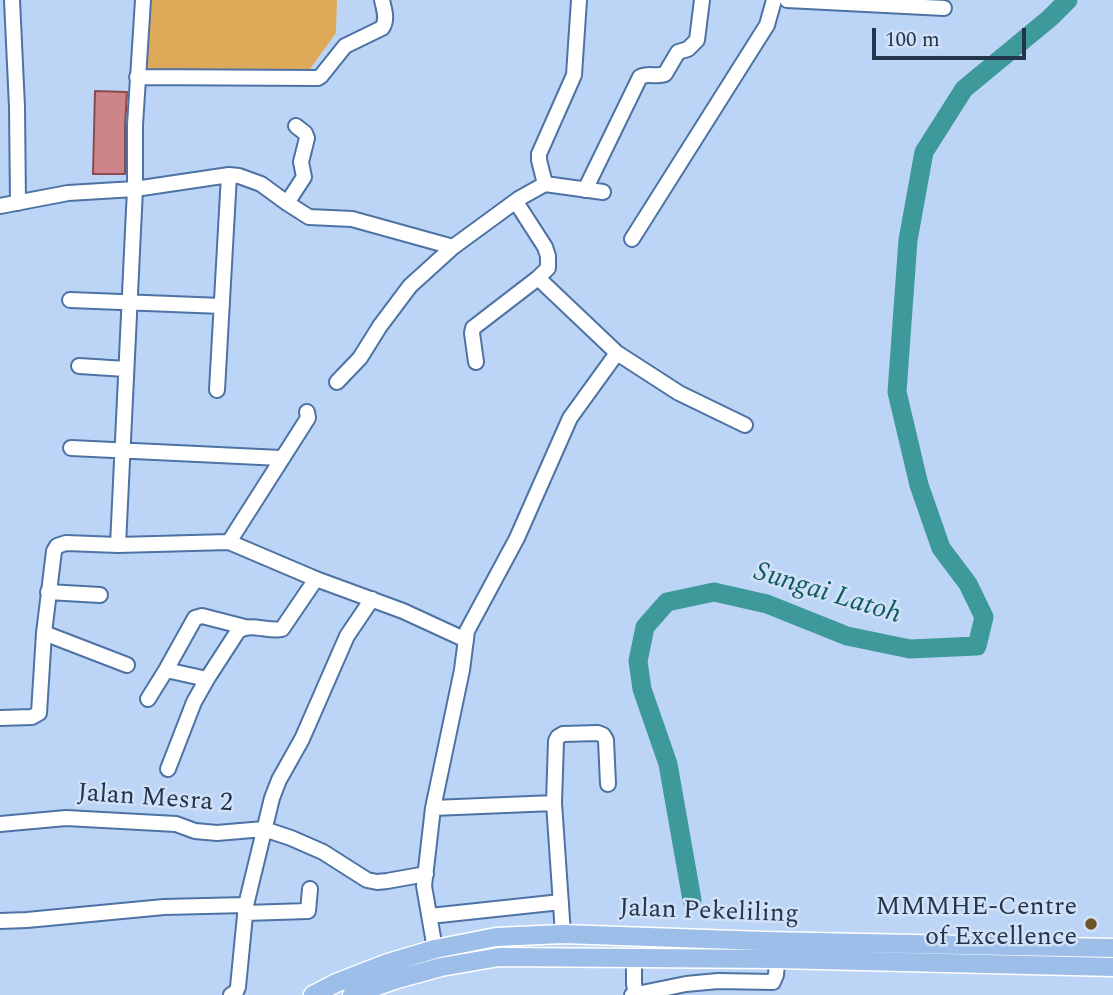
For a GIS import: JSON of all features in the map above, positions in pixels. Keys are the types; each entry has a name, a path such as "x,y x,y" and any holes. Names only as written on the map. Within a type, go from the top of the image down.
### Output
{"main road":[{"name":"Jalan Pekeliling","path":"313,995 388,963 435,949 496,937 563,934 778,950 1113,967"},
{"name":"Jalan Pekeliling","path":"352,995 441,967 499,957 634,957 778,950 1113,948"}],"street":[{"path":"12,0 18,203"},
{"path":"118,545 135,189 137,77 143,0"},
{"path":"137,77 317,78 326,71 345,46 382,28 385,24 382,0"},
{"path":"545,184 539,154 573,75 579,0"},
{"path":"585,190 640,77 665,74 678,52 688,49 696,41 702,0"},
{"path":"632,239 768,24 774,0"},
{"path":"787,0 944,8"},
{"path":"287,203 304,174 301,162 307,138 296,126"},
{"path":"0,206 68,193 135,189 229,175 261,184 309,217 352,219 453,247"},
{"path":"217,390 229,175"},
{"path":"337,382 360,358 410,286 453,247 525,195 545,184 603,192"},
{"path":"476,362 473,328 548,268 547,252 516,202"},
{"path":"538,278 617,353 679,393 745,425"},
{"path":"70,300 222,306"},
{"path":"435,949 424,886 433,808 462,670 467,631 517,538 569,421 617,353"},
{"path":"79,366 127,369"},
{"path":"229,542 307,418 307,412"},
{"path":"71,448 281,458"},
{"path":"0,718 32,717 39,713 44,633 54,551 57,546 66,543 118,545 229,542 316,579 403,611 466,640"},
{"path":"148,699 195,618 202,617 245,627 282,629 316,579"},
{"path":"48,592 100,595"},
{"path":"231,995 237,990 246,909 272,798 347,636 372,599"},
{"path":"168,769 194,702 206,679 238,631 245,627"},
{"path":"44,633 127,665"},
{"path":"166,670 206,679"},
{"path":"563,934 554,803 556,741 561,735 603,735 606,740 608,784"},
{"path":"433,808 554,803"},
{"name":"Jalan Mesra 2","path":"0,824 66,818 176,824 195,831 217,833 264,829"},
{"path":"264,829 330,856 367,880 377,882 426,874"},
{"path":"0,921 164,907 308,911 310,889"},
{"path":"430,916 561,902"},
{"path":"634,957 635,995 686,984 718,981 773,982 778,950"}],"shaded area":[{"path":"143,0 337,0 336,33 310,69 137,77"}],"building":[{"path":"95,91 127,92 125,174 93,174"}],"waterway":[{"name":"Sungai Latoh","path":"692,900 668,764 642,689 638,661 645,627 667,602 714,592 767,604 847,636 910,649 977,646 984,617 968,584 941,548 919,485 897,392 908,240 924,152 964,89 1068,0"}],"place":[{"name":"MMMHE-Centre of Excellence","path":"1091,924"}]}
